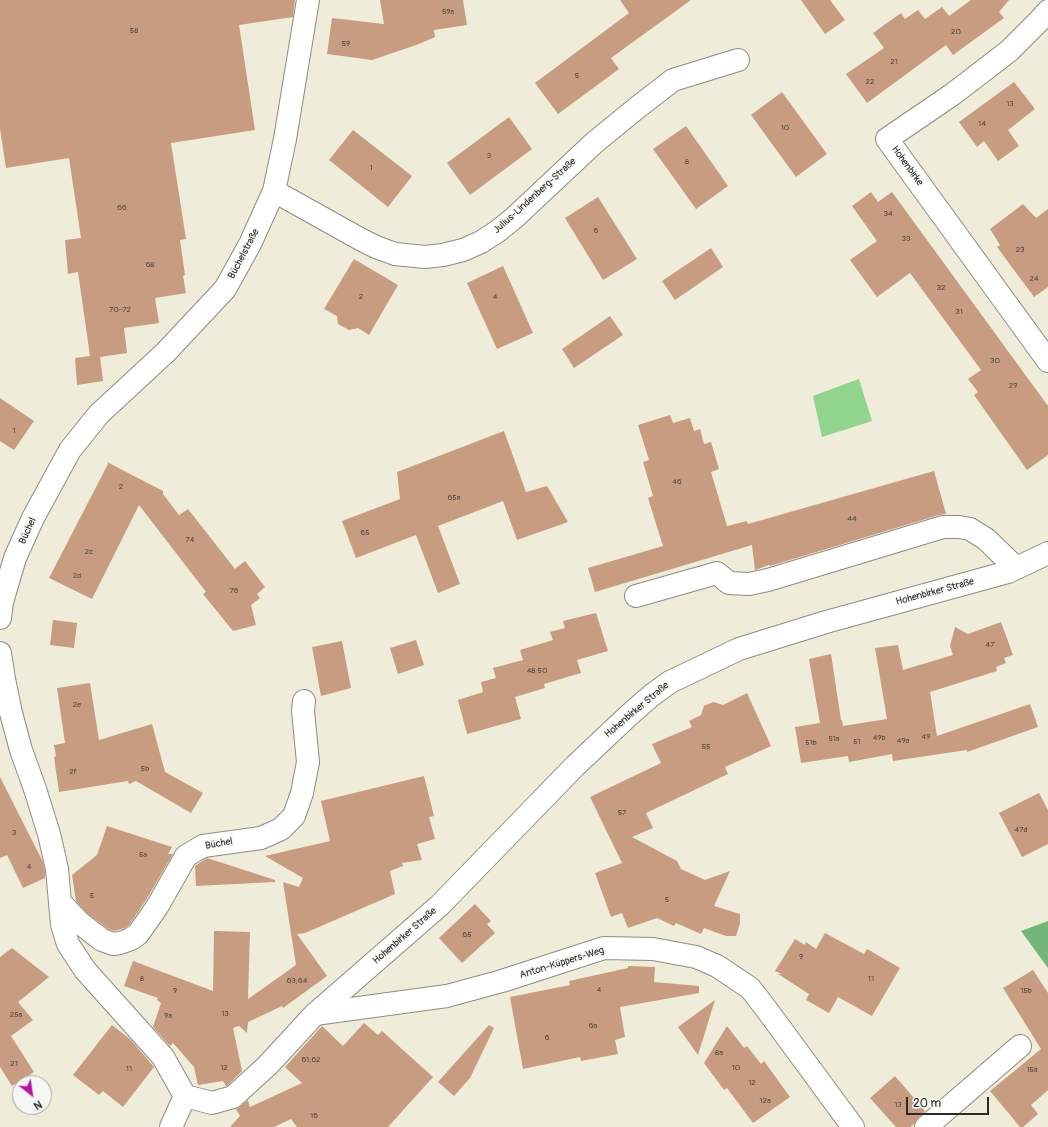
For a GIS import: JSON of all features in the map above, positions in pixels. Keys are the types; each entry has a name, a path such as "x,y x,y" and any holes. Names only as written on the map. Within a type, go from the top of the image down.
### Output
{"street":[{"name":"Büchelstraße","path":"70,450 99,414 166,352 225,289 250,244 274,191 285,139 308,0"},
{"name":"Hohenbirke","path":"1048,11 1009,51 953,94 886,139 1048,362"},
{"name":"Julius-Lindenberg-Straße","path":"274,191 360,239 395,254 425,257 443,255 463,250 481,242 498,231 514,218 594,143 674,80 738,60"},
{"name":"Büchel","path":"0,618 2,602 16,558 33,518 70,450"},
{"path":"636,596 717,573 729,583 749,584 943,527 970,529 986,539 1016,568"},
{"name":"Hohenbirker Straße","path":"315,1014 440,905 575,766 628,716 652,695 670,682 739,649 826,622 1008,572 1048,553"},
{"path":"0,653 11,713 21,750 35,790 57,869 62,925 68,944 85,970 163,1057 185,1096 212,1103 233,1096 268,1065 315,1014"},
{"name":"Büchel","path":"60,902 80,923 102,940 113,944 120,943 131,939 138,934 157,907 186,856 203,846 261,838 281,829 294,816 302,793 308,762 303,711 304,701"},
{"name":"Anton-Küppers-Weg","path":"315,1014 447,996 502,981 604,948 652,949 696,957 717,966 750,988 853,1127"},
{"path":"926,1127 1020,1046"},
{"path":"171,1127 185,1096"}],"green space":[{"path":"859,379 872,421 822,437 813,396"},
{"path":"1048,921 1048,968 1021,931"}],"building":[{"path":"0,0 295,0 293,17 239,25 255,130 171,143 186,239 180,240 186,293 155,298 159,323 124,328 127,353 100,357 103,381 77,385 75,358 90,356 78,272 68,274 65,240 81,238 69,158 6,168 0,129"},
{"path":"380,0 463,0 467,25 434,30 435,37 372,60 327,54 332,18 384,24"},
{"path":"620,0 691,0 611,58 619,69 558,114 535,83 629,13"},
{"path":"801,0 830,0 845,20 825,34"},
{"path":"971,0 1009,0 999,12 1004,18 953,55 946,45 867,103 846,74 884,48 873,33 901,13 905,19 918,10 925,19 942,7 949,16"},
{"path":"1014,82 1035,109 1008,130 1019,146 998,161 984,141 977,147 959,122"},
{"path":"782,92 827,154 796,177 751,115"},
{"path":"509,117 532,149 470,195 447,163"},
{"path":"686,126 728,186 696,209 653,149"},
{"path":"353,130 412,176 388,207 329,160"},
{"path":"871,192 878,202 892,192 1048,406 1048,455 1027,470 974,395 978,392 968,379 981,370 910,273 877,297 850,260 877,241 852,206"},
{"path":"598,197 637,259 603,280 565,218"},
{"path":"1023,204 1036,218 1048,209 1048,287 1034,297 997,247 1000,245 990,229"},
{"path":"711,248 723,267 675,300 662,281"},
{"path":"354,259 398,285 369,335 358,328 349,330 338,324 337,316 324,309"},
{"path":"503,266 533,333 497,349 467,283"},
{"path":"610,316 623,335 574,368 562,349"},
{"path":"0,398 34,421 14,450 0,441"},
{"path":"670,415 673,423 690,418 694,431 700,429 704,444 711,442 719,469 711,472 727,526 747,521 748,524 934,471 946,514 755,570 752,545 595,592 588,568 663,546 648,498 653,496 643,462 649,460 638,425"},
{"path":"504,431 526,492 547,486 568,522 517,540 503,501 438,526 460,584 438,593 416,535 356,558 342,521 400,499 397,472"},
{"path":"107,462 163,491 163,494 179,515 188,509 235,569 245,561 265,587 257,594 260,598 251,605 256,625 233,631 203,594 206,592 139,505 92,599 49,578 108,464"},
{"path":"596,613 608,651 577,660 581,673 544,684 545,688 515,697 521,719 467,734 458,700 483,692 481,682 496,678 493,668 523,660 520,650 553,640 550,632 565,628 563,621"},
{"path":"53,620 77,623 74,648 50,645"},
{"path":"1001,622 1013,655 1004,658 1006,663 996,667 997,671 930,692 937,736 1030,704 1038,727 967,752 967,750 893,761 892,754 849,762 848,756 801,763 795,727 820,723 809,659 831,654 843,726 887,719 875,648 898,645 903,670 953,655 950,646 955,627 968,634"},
{"path":"416,640 424,665 398,674 390,648"},
{"path":"342,641 351,688 321,696 312,647"},
{"path":"90,683 99,740 152,724 165,772 203,793 191,813 136,781 129,784 128,781 59,792 54,757 56,756 54,745 65,743 57,688"},
{"path":"747,693 771,746 725,767 728,774 646,813 653,828 632,837 677,861 681,869 705,880 730,871 714,906 740,914 740,923 736,936 726,936 704,928 701,934 676,923 674,926 657,918 628,928 622,913 611,917 595,873 622,863 590,797 661,763 652,744 692,727 689,721 701,715 704,706 713,702 723,705"},
{"path":"424,776 434,816 429,817 435,839 417,844 422,860 402,863 403,866 390,871 395,894 305,933 297,934 327,976 283,1008 282,1006 248,1022 247,1033 239,1026 233,1028 242,1071 227,1086 223,1081 198,1085 194,1067 173,1043 170,1046 153,1027 161,1003 157,1000 158,998 124,986 133,961 213,991 214,931 250,932 248,999 296,965 283,882 299,887 303,878 265,856 330,841 321,801"},
{"path":"0,777 43,862 45,871 45,878 23,888 7,855 0,858"},
{"path":"1039,793 1048,810 1048,844 1022,857 999,813"},
{"path":"107,826 172,847 168,854 173,854 146,900 129,925 125,928 114,931 108,929 88,914 76,901 72,875 97,855"},
{"path":"207,858 275,880 275,882 196,886 195,866"},
{"path":"475,904 491,921 487,924 495,933 462,963 439,938"},
{"path":"825,933 864,954 867,949 900,968 872,1016 838,997 829,1013 806,1000 809,994 778,974 782,974 775,971 795,939 805,945 806,942 816,949"},
{"path":"12,948 49,977 18,1002 33,1020 11,1036 34,1072 29,1075 12,1075 12,1086 0,1067 0,957"},
{"path":"628,966 655,967 654,982 699,986 699,993 620,1007 625,1037 615,1040 618,1054 581,1061 580,1057 523,1069 510,997 570,985 569,981 628,968"},
{"path":"1033,970 1048,993 1048,1090 1031,1105 1038,1114 1023,1127 1020,1127 990,1091 1041,1049 1003,988"},
{"path":"715,1000 698,1055 678,1027"},
{"path":"364,1023 378,1035 382,1031 433,1077 388,1127 297,1127 291,1119 274,1127 230,1127 240,1116 236,1109 248,1100 250,1107 302,1083 285,1067 322,1026 343,1046"},
{"path":"112,1025 131,1040 154,1067 123,1107 103,1091 99,1095 73,1075"},
{"path":"489,1025 494,1028 470,1078 454,1096 438,1082"},
{"path":"727,1026 744,1048 747,1046 761,1064 764,1061 790,1097 753,1123 727,1088 724,1090 704,1063"},
{"path":"895,1076 925,1111 910,1127 896,1127 870,1098"}]}
